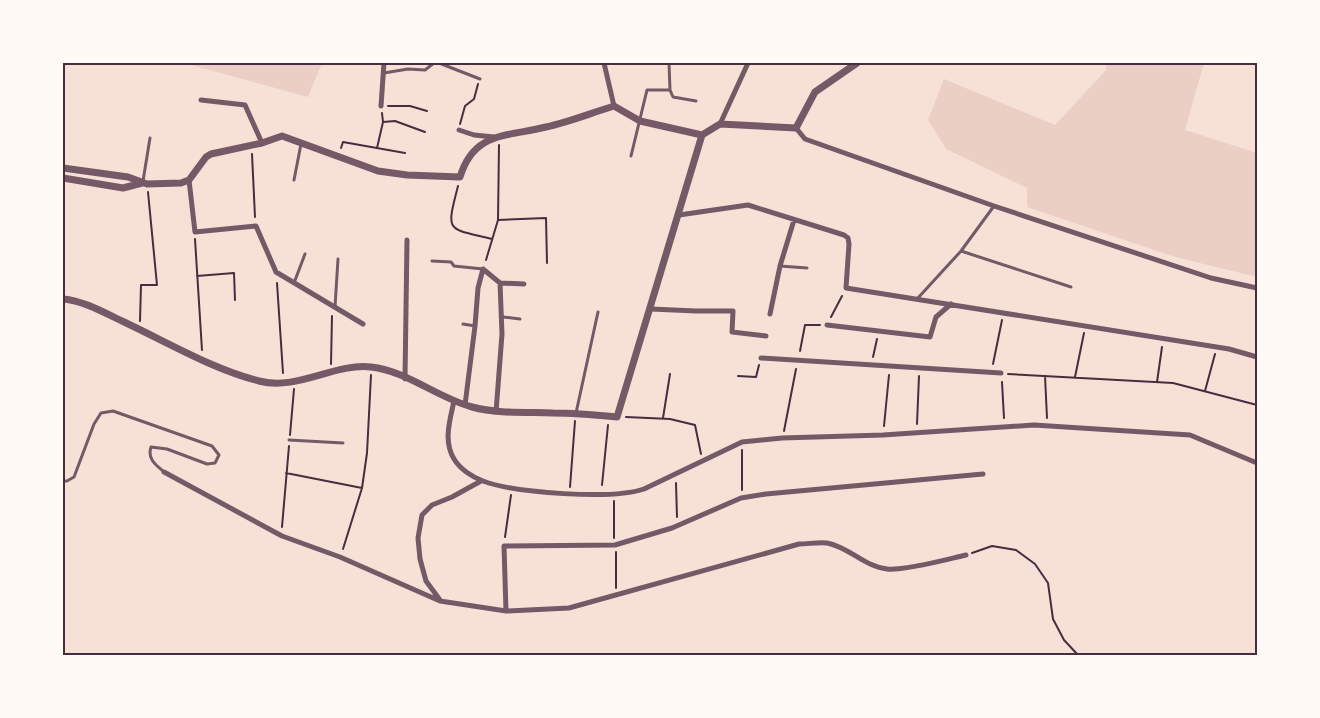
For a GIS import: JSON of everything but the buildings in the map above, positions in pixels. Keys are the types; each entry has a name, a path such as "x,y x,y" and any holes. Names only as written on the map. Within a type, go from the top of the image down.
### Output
{"street":[{"path":"381,106 384,63"},
{"path":"604,63 614,105 640,121 702,135"},
{"path":"63,299 87,305 203,359 262,382 295,381 356,367 371,367 389,371 465,405 496,412 613,416 651,309 702,135 720,124 748,63"},
{"path":"796,128 816,92 857,63"},
{"path":"201,100 245,105 262,143"},
{"path":"459,130 474,135 497,136 547,127 614,105"},
{"path":"720,124 796,128 805,139 994,206 1211,278 1257,288"},
{"path":"63,178 123,188 145,183 181,183 189,180 206,157 211,154 262,143 282,136 378,171 407,175 460,177 464,163 471,154 497,136"},
{"path":"63,168 128,177 145,183"},
{"path":"189,180 195,232 256,226 276,272 363,324"},
{"path":"679,215 748,205 844,235 848,238 849,244 846,288 1164,338 1257,357"},
{"path":"770,314 780,266 794,220"},
{"path":"405,379 407,240"},
{"path":"465,405 478,288 483,269 500,283 524,284"},
{"path":"496,412 503,317 500,283"},
{"path":"826,325 930,337 936,317 951,304"},
{"path":"651,309 733,311 732,332 766,336"},
{"path":"761,358 1001,373"},
{"path":"454,400 447,435 448,445 454,459 462,468 481,481 512,488 569,493 632,493 742,442 1005,427 1047,426 1190,435 1257,463"},
{"path":"164,472 282,536 340,557 440,601 506,611 569,608 799,544 828,543 870,565 889,570 966,555"},
{"path":"506,611 504,546 615,545 676,526 741,498 983,474"},
{"path":"440,601 426,581 420,559 418,538 422,515 432,504 452,497 481,481"}],"lane":[{"path":"382,74 408,69 426,70 434,63"},
{"path":"439,63 480,79"},
{"path":"669,63 670,90 673,97 696,101"},
{"path":"631,156 647,90 670,90"},
{"path":"145,183 150,138"},
{"path":"294,180 301,142"},
{"path":"917,299 961,251 994,206"},
{"path":"961,251 1071,287"},
{"path":"294,283 304,254"},
{"path":"334,308 338,259"},
{"path":"432,261 451,262 454,266 483,269"},
{"path":"780,266 807,268"},
{"path":"576,413 598,312"},
{"path":"503,317 520,319"},
{"path":"463,324 475,326"},
{"path":"63,481 74,477 94,424 101,413 113,411 212,446 219,455 216,463 207,464 167,449 151,447 149,453 151,461 164,472"},
{"path":"289,440 344,443"}],"path":[{"path":"459,130 465,106 474,99 480,79"},
{"path":"381,106 410,106 427,111"},
{"path":"377,148 383,123 395,122 425,132"},
{"path":"483,269 498,220 497,136"},
{"path":"338,156 343,142 405,153"},
{"path":"252,145 256,226"},
{"path":"460,177 450,218 453,228 492,239"},
{"path":"140,329 141,285 157,285 145,183"},
{"path":"498,220 546,218 547,263"},
{"path":"195,232 203,359"},
{"path":"276,272 284,382"},
{"path":"197,276 234,273 235,300"},
{"path":"782,438 805,325 826,325 846,288"},
{"path":"331,373 334,308"},
{"path":"991,373 1004,313"},
{"path":"1076,378 1086,326"},
{"path":"872,365 879,331"},
{"path":"1157,382 1164,338"},
{"path":"1205,391 1217,347"},
{"path":"738,376 756,376 761,358"},
{"path":"883,435 890,366"},
{"path":"340,557 362,488 367,453 371,367"},
{"path":"917,433 919,368"},
{"path":"1005,427 1001,373 1173,384 1257,405"},
{"path":"663,419 670,374"},
{"path":"1045,376 1047,426"},
{"path":"282,536 295,381"},
{"path":"569,493 576,413"},
{"path":"601,494 613,416 663,419 695,425 702,460"},
{"path":"741,498 742,442"},
{"path":"286,473 362,488"},
{"path":"676,473 676,526"},
{"path":"504,546 512,488"},
{"path":"614,494 616,594"},
{"path":"966,555 992,546 1016,550 1035,564 1048,583 1053,620 1064,640 1078,655"}],"shaded area":[{"path":"184,63 322,63 308,97"},
{"path":"1106,63 1204,63 1185,130 1257,153 1257,277 1175,257 1027,207 1027,188 946,149 928,120 944,79 1055,125 1106,70"}]}
